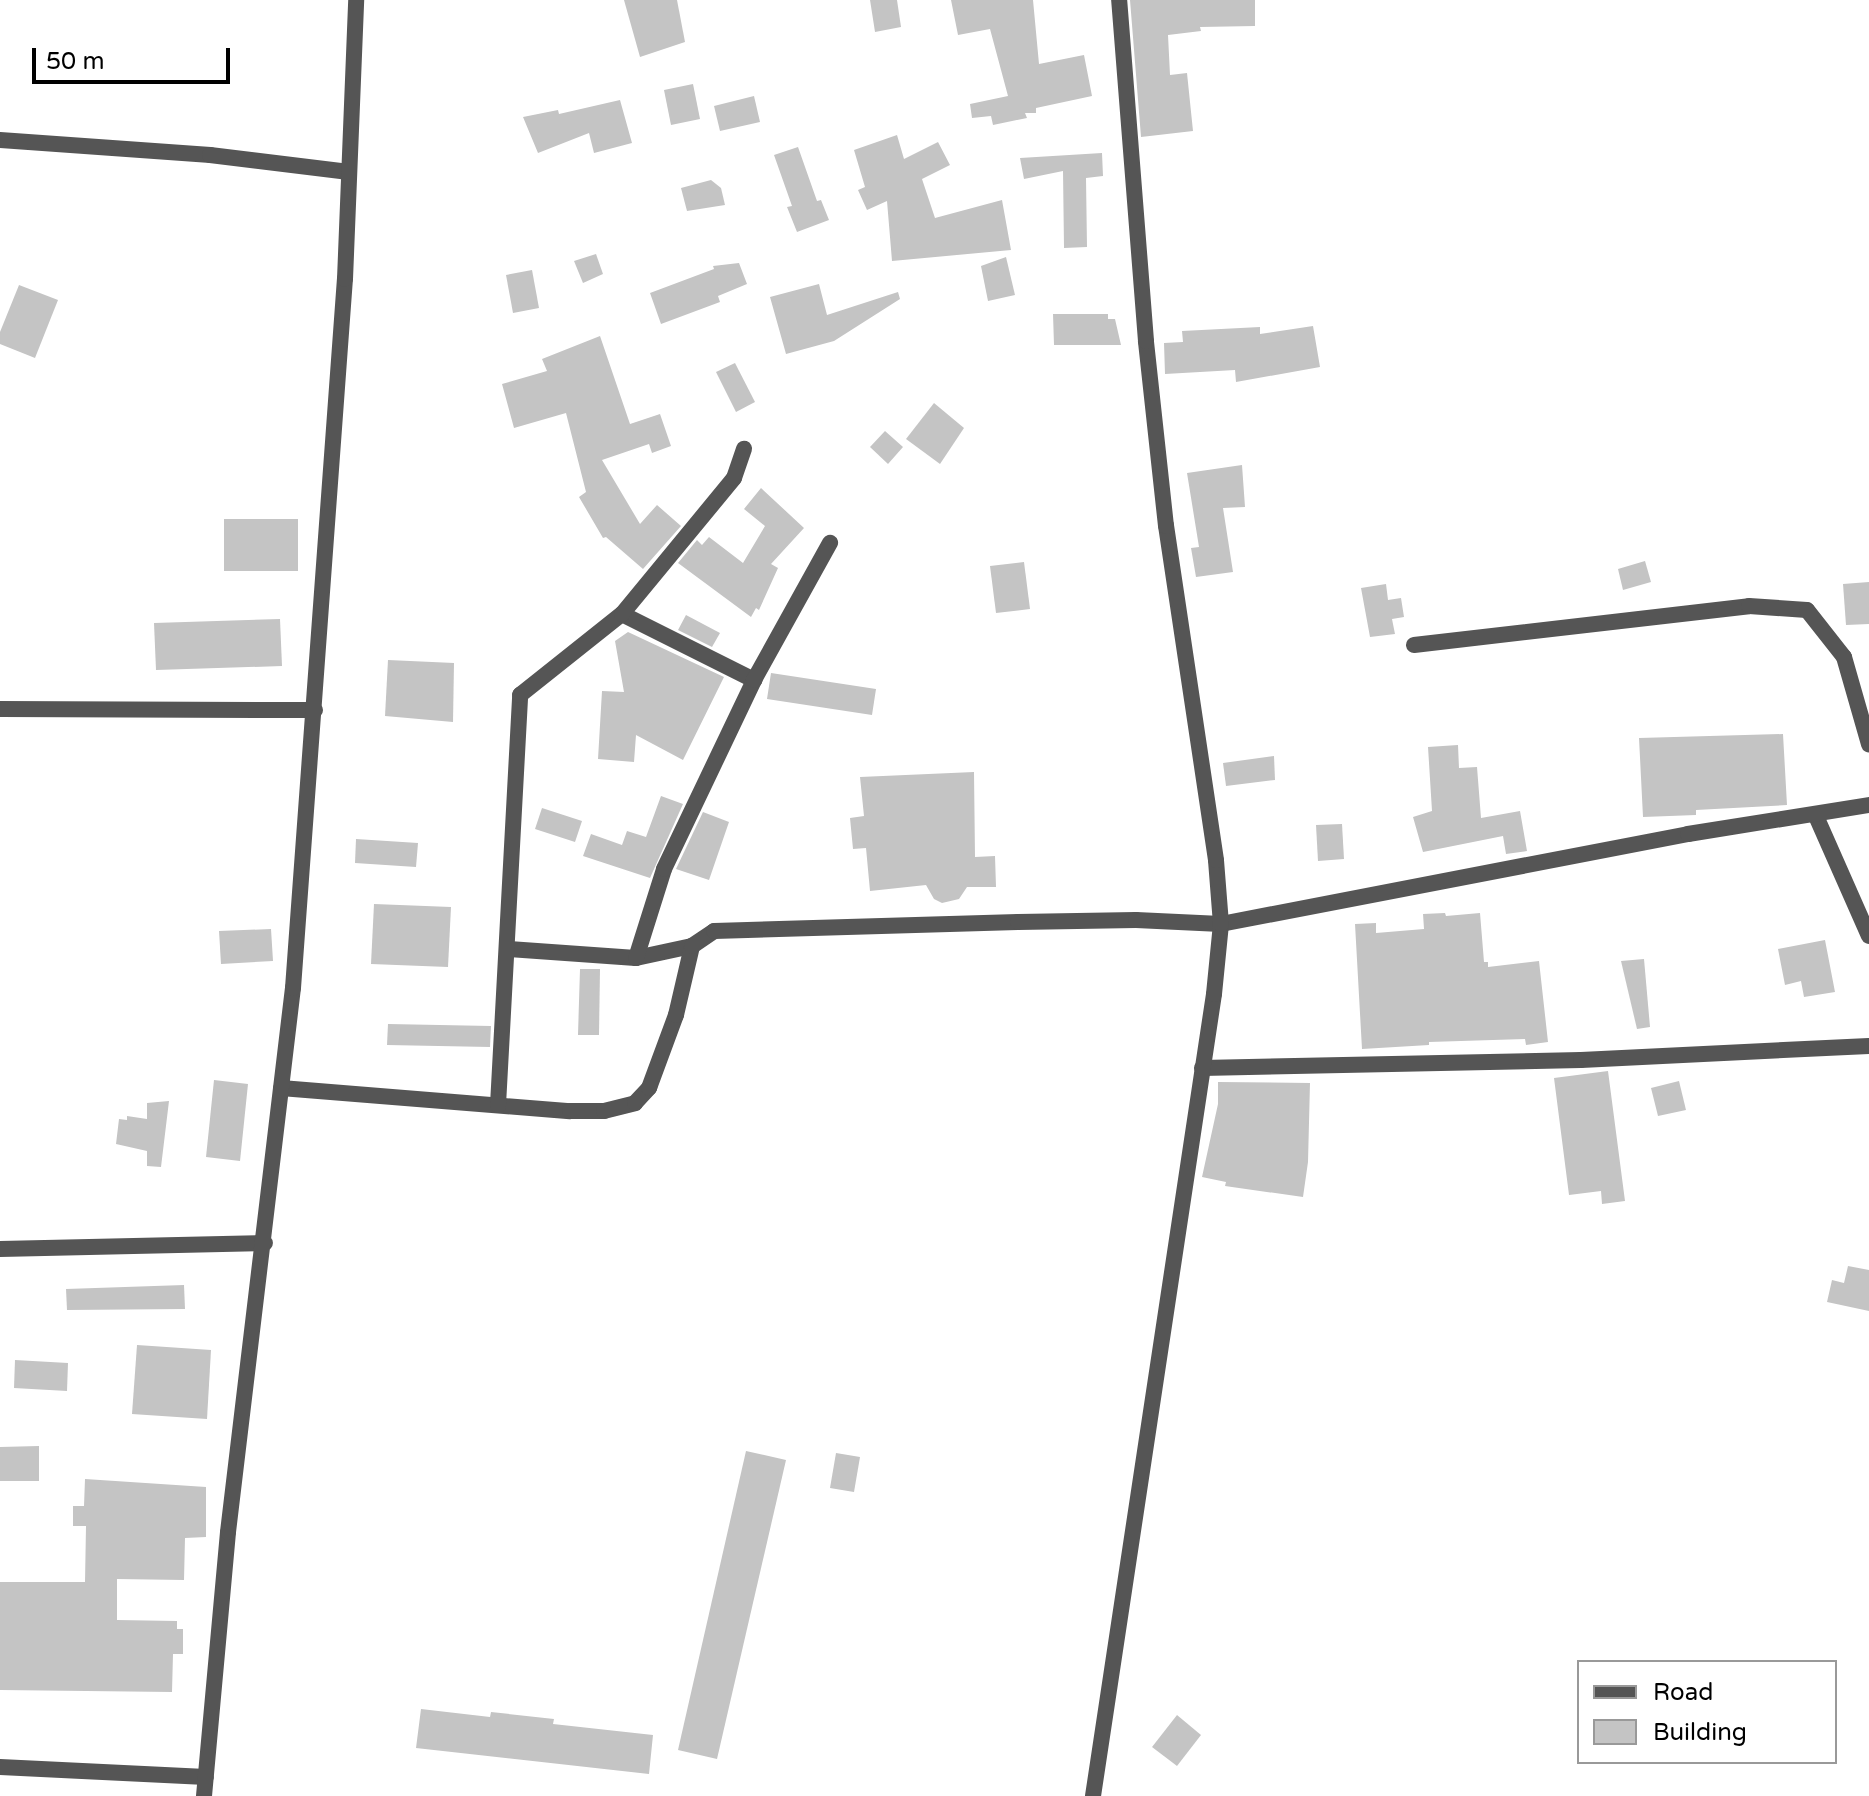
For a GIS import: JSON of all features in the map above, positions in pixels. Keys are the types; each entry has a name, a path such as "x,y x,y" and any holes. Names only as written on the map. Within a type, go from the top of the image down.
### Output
{"street":[{"path":"204,1796 228,1532 265,1243 281,1088 315,710 349,172 356,0"},
{"path":"1093,1796 1221,924 1216,860 1166,526 1146,341 1119,0"},
{"path":"0,140 210,155 349,172"},
{"path":"498,1105 509,949 520,695 622,614 734,478 744,449"},
{"path":"636,958 664,869 754,680 830,543"},
{"path":"1414,645 1749,606 1807,610 1844,657 1869,744"},
{"path":"622,614 754,680"},
{"path":"0,709 315,710"},
{"path":"509,949 636,958 692,946 714,931 755,927 1136,920 1221,924 1688,834 1816,816 1869,805"},
{"path":"1816,816 1869,936"},
{"path":"281,1088 604,1111 635,1103 649,1088 676,1015 692,946"},
{"path":"1202,1068 1581,1060 1869,1046"},
{"path":"0,1249 265,1243"},
{"path":"0,1767 206,1777"}],"building":[{"path":"624,0 677,0 685,42 640,57"},
{"path":"870,0 897,0 901,27 875,32"},
{"path":"951,0 1033,0 1039,64 1084,55 1092,96 1036,108 1036,113 1025,113 1027,118 993,125 991,116 972,118 970,104 1008,96 990,29 958,35"},
{"path":"1130,0 1255,0 1255,26 1200,27 1201,31 1168,35 1170,75 1187,73 1193,131 1141,137"},
{"path":"693,84 700,119 671,125 664,90"},
{"path":"754,96 760,122 720,131 714,106"},
{"path":"620,100 632,143 594,153 589,133 538,153 523,117 558,110 559,114"},
{"path":"897,135 904,159 938,142 950,165 922,179 935,218 1002,200 1011,250 892,261 887,201 867,210 858,190 865,187 854,150"},
{"path":"798,147 817,201 821,200 829,220 797,232 787,207 792,206 774,155"},
{"path":"1102,153 1103,176 1086,178 1087,247 1064,248 1063,171 1024,179 1020,158"},
{"path":"711,180 721,188 725,205 687,211 681,188"},
{"path":"596,254 603,274 583,283 574,261"},
{"path":"1006,257 1015,295 988,301 981,266"},
{"path":"739,263 747,284 718,296 720,302 661,324 650,293 714,269 713,266"},
{"path":"532,270 539,308 513,313 506,275"},
{"path":"819,284 827,315 898,292 900,299 834,341 786,354 770,297"},
{"path":"19,285 58,300 35,358 0,344 0,332"},
{"path":"1053,314 1108,314 1108,319 1115,319 1121,345 1054,345"},
{"path":"1313,326 1320,367 1236,382 1235,370 1165,374 1164,343 1183,342 1182,331 1260,327 1260,334"},
{"path":"600,336 630,424 660,414 671,446 652,453 649,444 602,460 640,524 657,505 681,526 643,569 606,537 603,538 579,497 586,492 566,413 514,428 502,384 547,371 542,359"},
{"path":"735,363 755,402 736,412 716,372"},
{"path":"934,403 964,428 940,464 906,439"},
{"path":"885,431 903,447 888,464 870,447"},
{"path":"1242,465 1245,507 1223,508 1233,572 1196,577 1191,548 1199,547 1187,473"},
{"path":"761,488 804,528 771,564 778,568 759,610 756,608 751,617 678,563 697,540 702,545 709,537 743,563 765,526 744,509"},
{"path":"224,519 298,519 298,571 224,571"},
{"path":"1645,561 1651,582 1623,590 1618,569"},
{"path":"1024,562 1030,609 996,613 990,566"},
{"path":"1869,582 1869,624 1846,625 1843,584"},
{"path":"1386,584 1388,600 1401,598 1404,617 1392,619 1395,634 1370,637 1361,588"},
{"path":"686,615 720,633 712,647 678,630"},
{"path":"280,619 282,666 156,670 154,623"},
{"path":"628,632 724,677 683,760 636,735 634,762 598,759 602,691 624,692 615,641"},
{"path":"388,660 454,663 453,722 385,716"},
{"path":"771,673 876,689 872,715 767,699"},
{"path":"1783,734 1787,805 1696,810 1696,815 1643,817 1639,738"},
{"path":"1458,745 1459,768 1477,767 1481,818 1520,811 1527,851 1506,854 1503,836 1423,852 1413,817 1432,811 1428,747"},
{"path":"1274,756 1275,780 1226,786 1223,763"},
{"path":"974,772 975,857 995,856 996,887 967,887 959,899 942,903 934,899 926,885 870,891 866,848 853,849 850,818 864,816 860,777"},
{"path":"661,796 683,804 650,878 583,856 591,834 622,845 627,831 646,837"},
{"path":"542,808 582,821 575,842 535,829"},
{"path":"703,812 729,822 709,880 676,869"},
{"path":"1342,824 1344,859 1318,861 1316,825"},
{"path":"356,839 418,843 416,867 355,863"},
{"path":"374,904 451,907 448,967 371,964"},
{"path":"1445,913 1446,916 1480,913 1484,962 1488,962 1488,967 1539,961 1548,1042 1526,1045 1525,1039 1429,1042 1429,1045 1362,1049 1355,924 1376,923 1376,933 1424,929 1423,914"},
{"path":"271,929 273,961 221,964 219,931"},
{"path":"1825,940 1835,992 1804,997 1801,981 1785,985 1778,949"},
{"path":"1644,959 1650,1027 1637,1029 1621,961"},
{"path":"580,969 600,969 599,1035 578,1035"},
{"path":"388,1024 491,1026 490,1047 387,1045"},
{"path":"1608,1071 1625,1201 1602,1204 1601,1191 1569,1195 1554,1078"},
{"path":"214,1080 248,1084 240,1161 206,1157"},
{"path":"1679,1081 1686,1110 1658,1116 1651,1088"},
{"path":"1218,1082 1310,1083 1308,1162 1303,1197 1225,1186 1226,1182 1202,1177 1218,1104"},
{"path":"169,1101 161,1167 147,1166 147,1151 116,1144 119,1119 127,1120 127,1116 147,1119 147,1103"},
{"path":"1848,1266 1869,1270 1869,1311 1827,1302 1832,1280 1844,1283"},
{"path":"184,1285 185,1309 67,1310 66,1289"},
{"path":"137,1345 211,1350 207,1419 132,1414"},
{"path":"15,1360 68,1363 67,1391 14,1388"},
{"path":"39,1446 39,1481 0,1481 0,1447"},
{"path":"746,1451 786,1460 717,1759 678,1750"},
{"path":"836,1453 860,1457 854,1492 830,1488"},
{"path":"85,1479 206,1487 206,1537 185,1538 184,1580 117,1579 117,1620 177,1621 177,1629 183,1629 183,1654 173,1654 172,1692 0,1690 0,1582 85,1582 86,1526 73,1526 73,1506 84,1506"},
{"path":"421,1709 490,1717 491,1712 554,1719 553,1724 653,1735 649,1774 416,1748"},
{"path":"1177,1715 1201,1735 1177,1766 1152,1747"}]}
